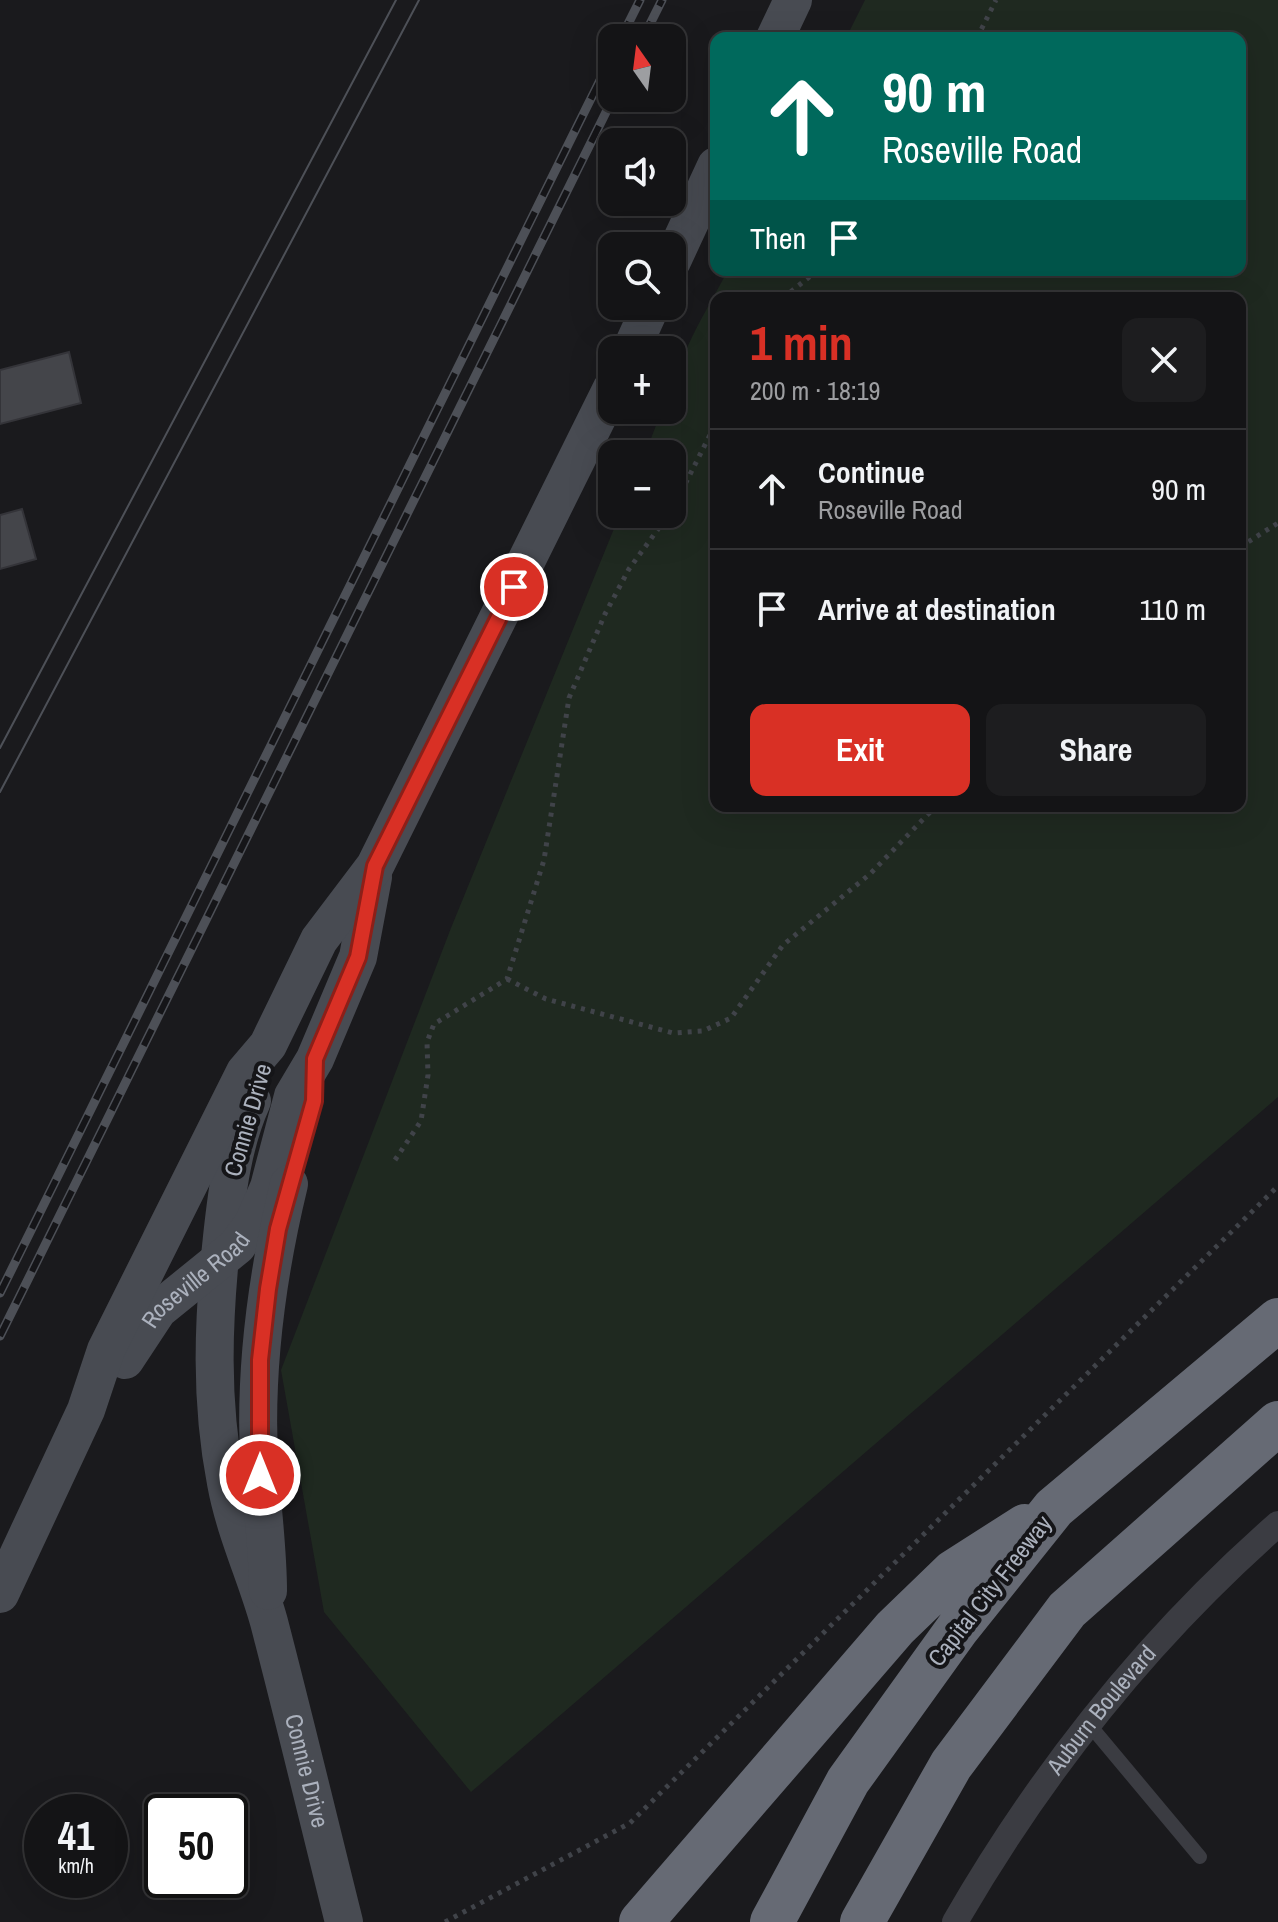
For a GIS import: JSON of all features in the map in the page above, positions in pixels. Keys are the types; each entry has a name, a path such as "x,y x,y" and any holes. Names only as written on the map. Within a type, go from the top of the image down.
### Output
{"highway":[{"name":"Capital City Freeway","path":"772,1922 848,1781 958,1628 1054,1508 1278,1320"},
{"path":"862,1922 951,1765 1067,1610 1278,1423"},
{"path":"641,1922 895,1628 953,1572 1054,1508"}],"main road":[{"path":"778,32 793,0"},
{"path":"685,232 710,179"},
{"name":"Roseville Road","path":"0,1594 86,1410 106,1350 245,1072 268,1045 319,940 375,866 598,416"},
{"name":"Roseville Road","path":"86,1410 116,1374 158,1310 219,1263 237,1246 254,1222 269,1187 293,1096 315,1059 358,957 375,866"},
{"name":"Connie Drive","path":"268,1045 262,1080 246,1115 232,1168 212,1329 214,1404 226,1484 241,1546 268,1618 344,1922"},
{"name":"Connie Drive","path":"268,1618 268,1542 260,1475 260,1360 278,1229 314,1101 315,1059"}],"street":[{"name":"Auburn Boulevard","path":"955,1922 1013,1826 1088,1723 1176,1621 1278,1524"}],"lane":[{"path":"1088,1723 1200,1857"}],"path":[{"path":"980,32 996,0"},
{"path":"790,292 810,276"},
{"path":"686,481 710,435"},
{"path":"1246,543 1278,523"},
{"path":"395,1160 421,1121 428,1075 427,1042 434,1024 507,979 544,860 569,698 617,592 659,528"},
{"path":"507,979 546,999 673,1033 703,1031 731,1018 783,945 870,874 930,812"},
{"path":"445,1922 630,1823 1278,1186"}],"green space":[{"path":"865,0 1278,0 1278,1097 471,1792 324,1612 281,1370 451,928 614,528 686,528 686,440 650,440 657,424 686,424 686,352 692,338 710,304 710,812 1246,812 1246,292 716,292 725,276 1246,276 1246,32 849,32"}],"building":[{"path":"69,352 81,403 0,424 0,370"},
{"path":"22,509 36,559 0,569 0,515"}],"tram line":[{"path":"0,748 396,0"},
{"path":"0,792 419,0"}],"railway":[{"path":"628,24 640,0"},
{"path":"650,24 662,0"},
{"path":"0,1293 598,84"},
{"path":"0,1336 606,112"}],"route":[{"path":"260,1475 260,1360 268,1289 278,1229 300,1140 314,1101 315,1059 358,957 375,866 514,587"}]}
